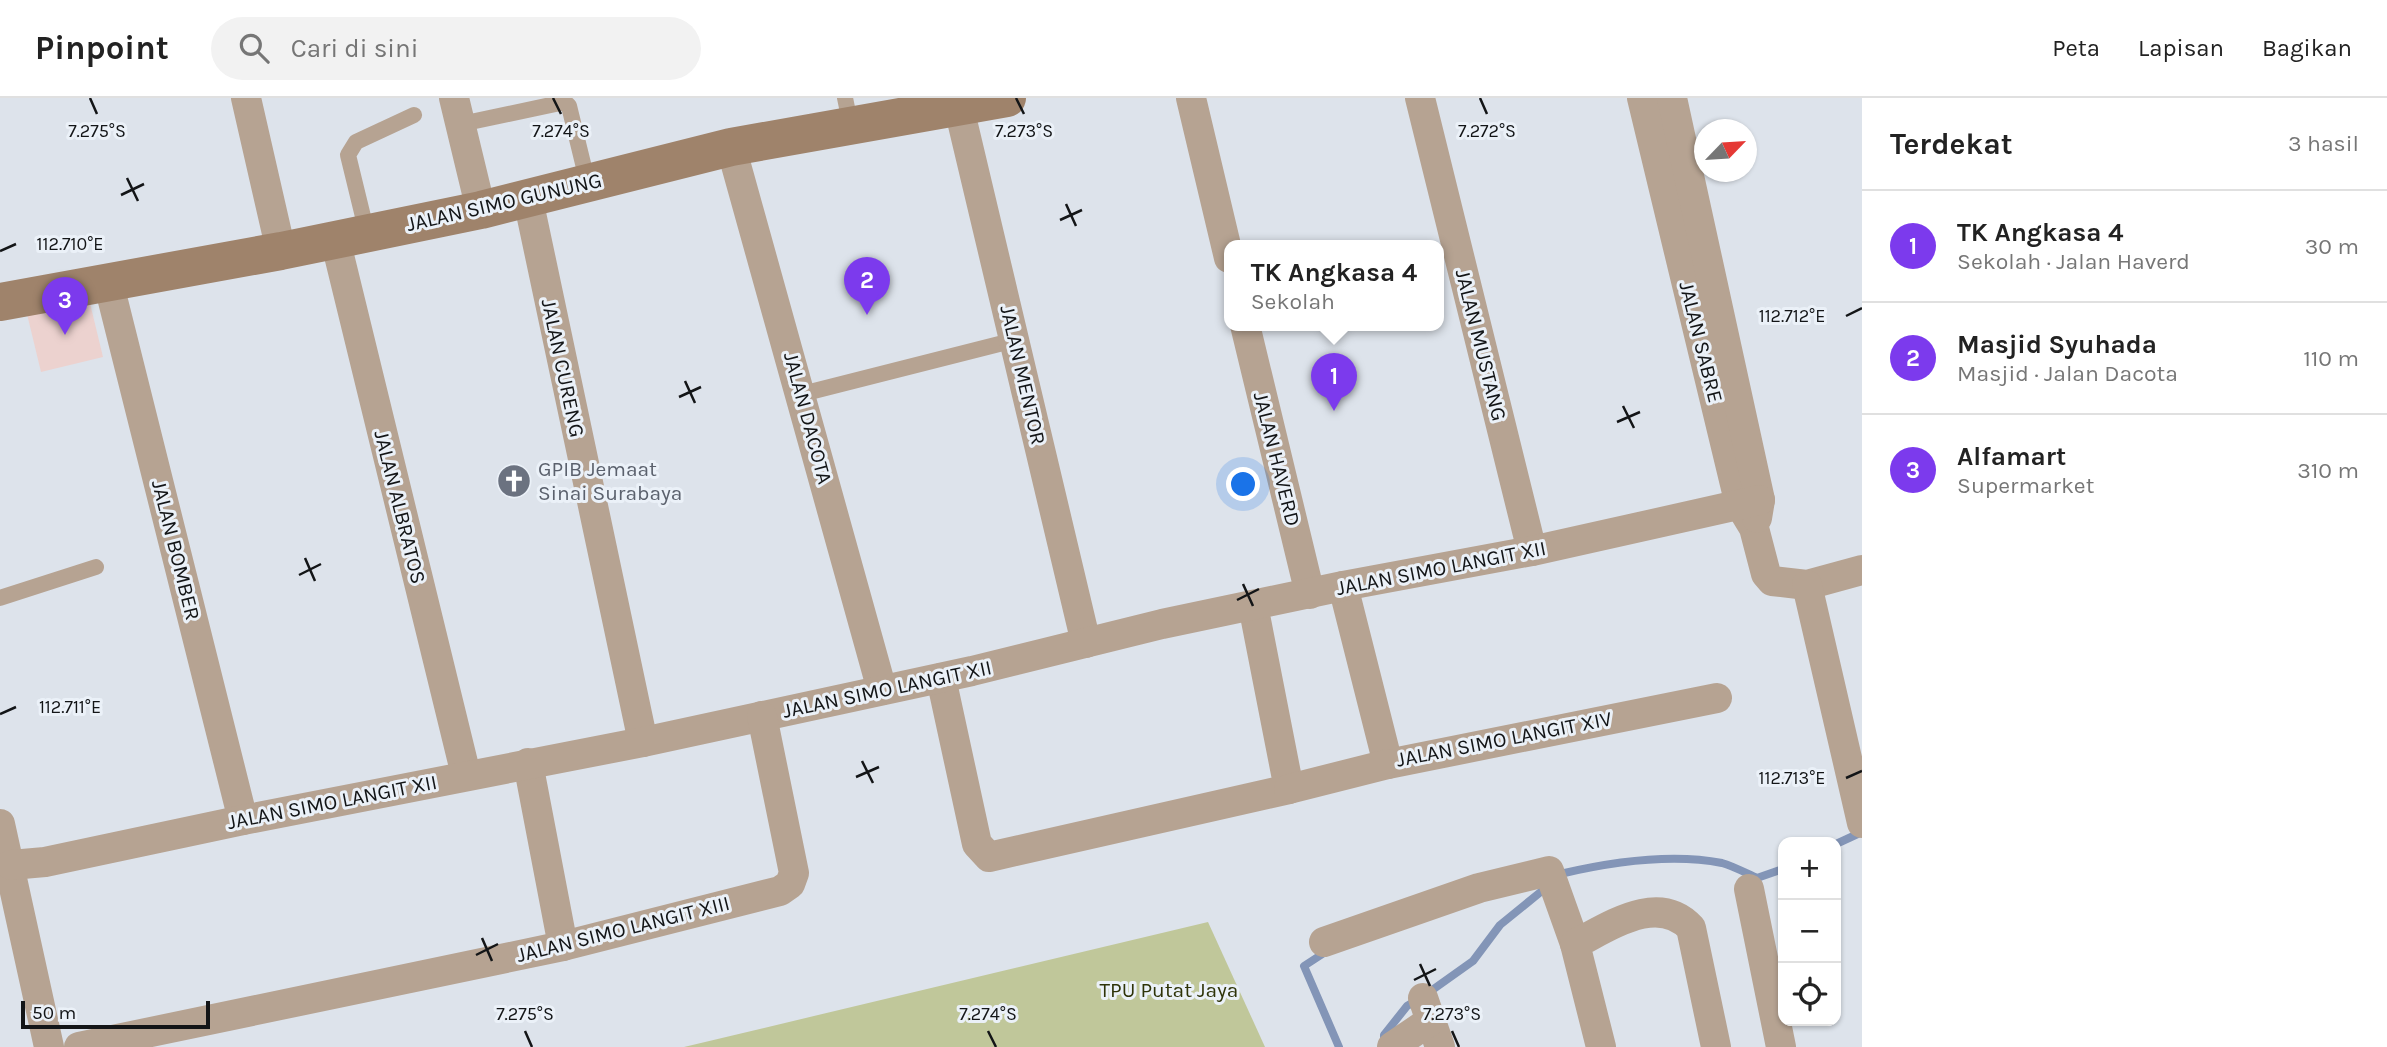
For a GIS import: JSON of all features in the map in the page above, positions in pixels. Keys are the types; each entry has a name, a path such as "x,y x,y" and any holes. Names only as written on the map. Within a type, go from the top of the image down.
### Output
{"main road":[{"name":"JALAN SIMO GUNUNG","path":"0,302 281,251 481,210 731,147 848,113 903,107 959,108 1007,98"}],"street":[{"path":"246,98 281,251"},
{"path":"1191,98 1225,240"},
{"name":"JALAN MUSTANG","path":"1420,98 1532,551"},
{"name":"JALAN SABRE","path":"1642,98 1752,511 1766,574 1772,581 1807,585"},
{"path":"1672,98 1752,511"},
{"name":"JALAN MENTOR","path":"959,108 1086,643"},
{"path":"457,111 481,210"},
{"name":"JALAN DACOTA","path":"731,147 802,394 882,690"},
{"name":"JALAN CURENG","path":"528,199 643,742"},
{"name":"JALAN ALBRATOS","path":"351,236 466,775"},
{"name":"JALAN BOMBER","path":"108,281 243,820"},
{"name":"JALAN HAVERD","path":"1246,331 1310,594"},
{"name":"JALAN SIMO LANGIT XII","path":"11,865 45,862 466,775 643,742 941,678 1343,586 1752,511"},
{"path":"1862,570 1807,585 1862,823"},
{"name":"JALAN SIMO LANGIT XIV","path":"1343,586 1388,764 1717,698"},
{"path":"1253,605 1289,789"},
{"path":"941,678 977,844 989,857 1388,764"},
{"name":"JALAN SIMO LANGIT XIII","path":"79,1047 120,1042 564,946 780,891 790,884 794,873 762,716"},
{"path":"528,763 564,946"},
{"path":"0,824 49,1047"},
{"path":"1324,943 1479,887 1544,872 1554,880 1575,944 1597,1046"},
{"path":"1749,888 1781,1047"},
{"path":"1575,944 1630,916 1660,911 1681,917 1691,928 1716,1047"},
{"path":"1392,1047 1431,1022"}],"lane":[{"path":"457,111 565,102 569,106 587,184"},
{"path":"351,236 350,148 366,136 414,115"},
{"path":"802,394 1015,340"},
{"path":"0,598 96,567"}],"shaded area":[{"path":"89,299 103,357 41,372 27,314"}],"green space":[{"name":"TPU Putat Jaya","path":"1208,922 1265,1047 684,1047"}],"waterway":[{"path":"1841,842 1862,832"},
{"path":"1557,877 1560,874 1600,866 1661,859 1722,863 1757,878 1778,871"},
{"path":"1428,993 1473,961 1500,925 1548,886"},
{"path":"1327,951 1304,966 1339,1047"},
{"path":"1384,1041 1384,1035 1407,1006 1417,1000"}],"place":[{"name":"Masjid Syuhada","path":"867,315"},
{"name":"Alfamart","path":"65,335"},
{"name":"TK Angkasa 4","path":"1334,411"},
{"name":"GPIB Jemaat Sinai Surabaya","path":"514,481"}]}
